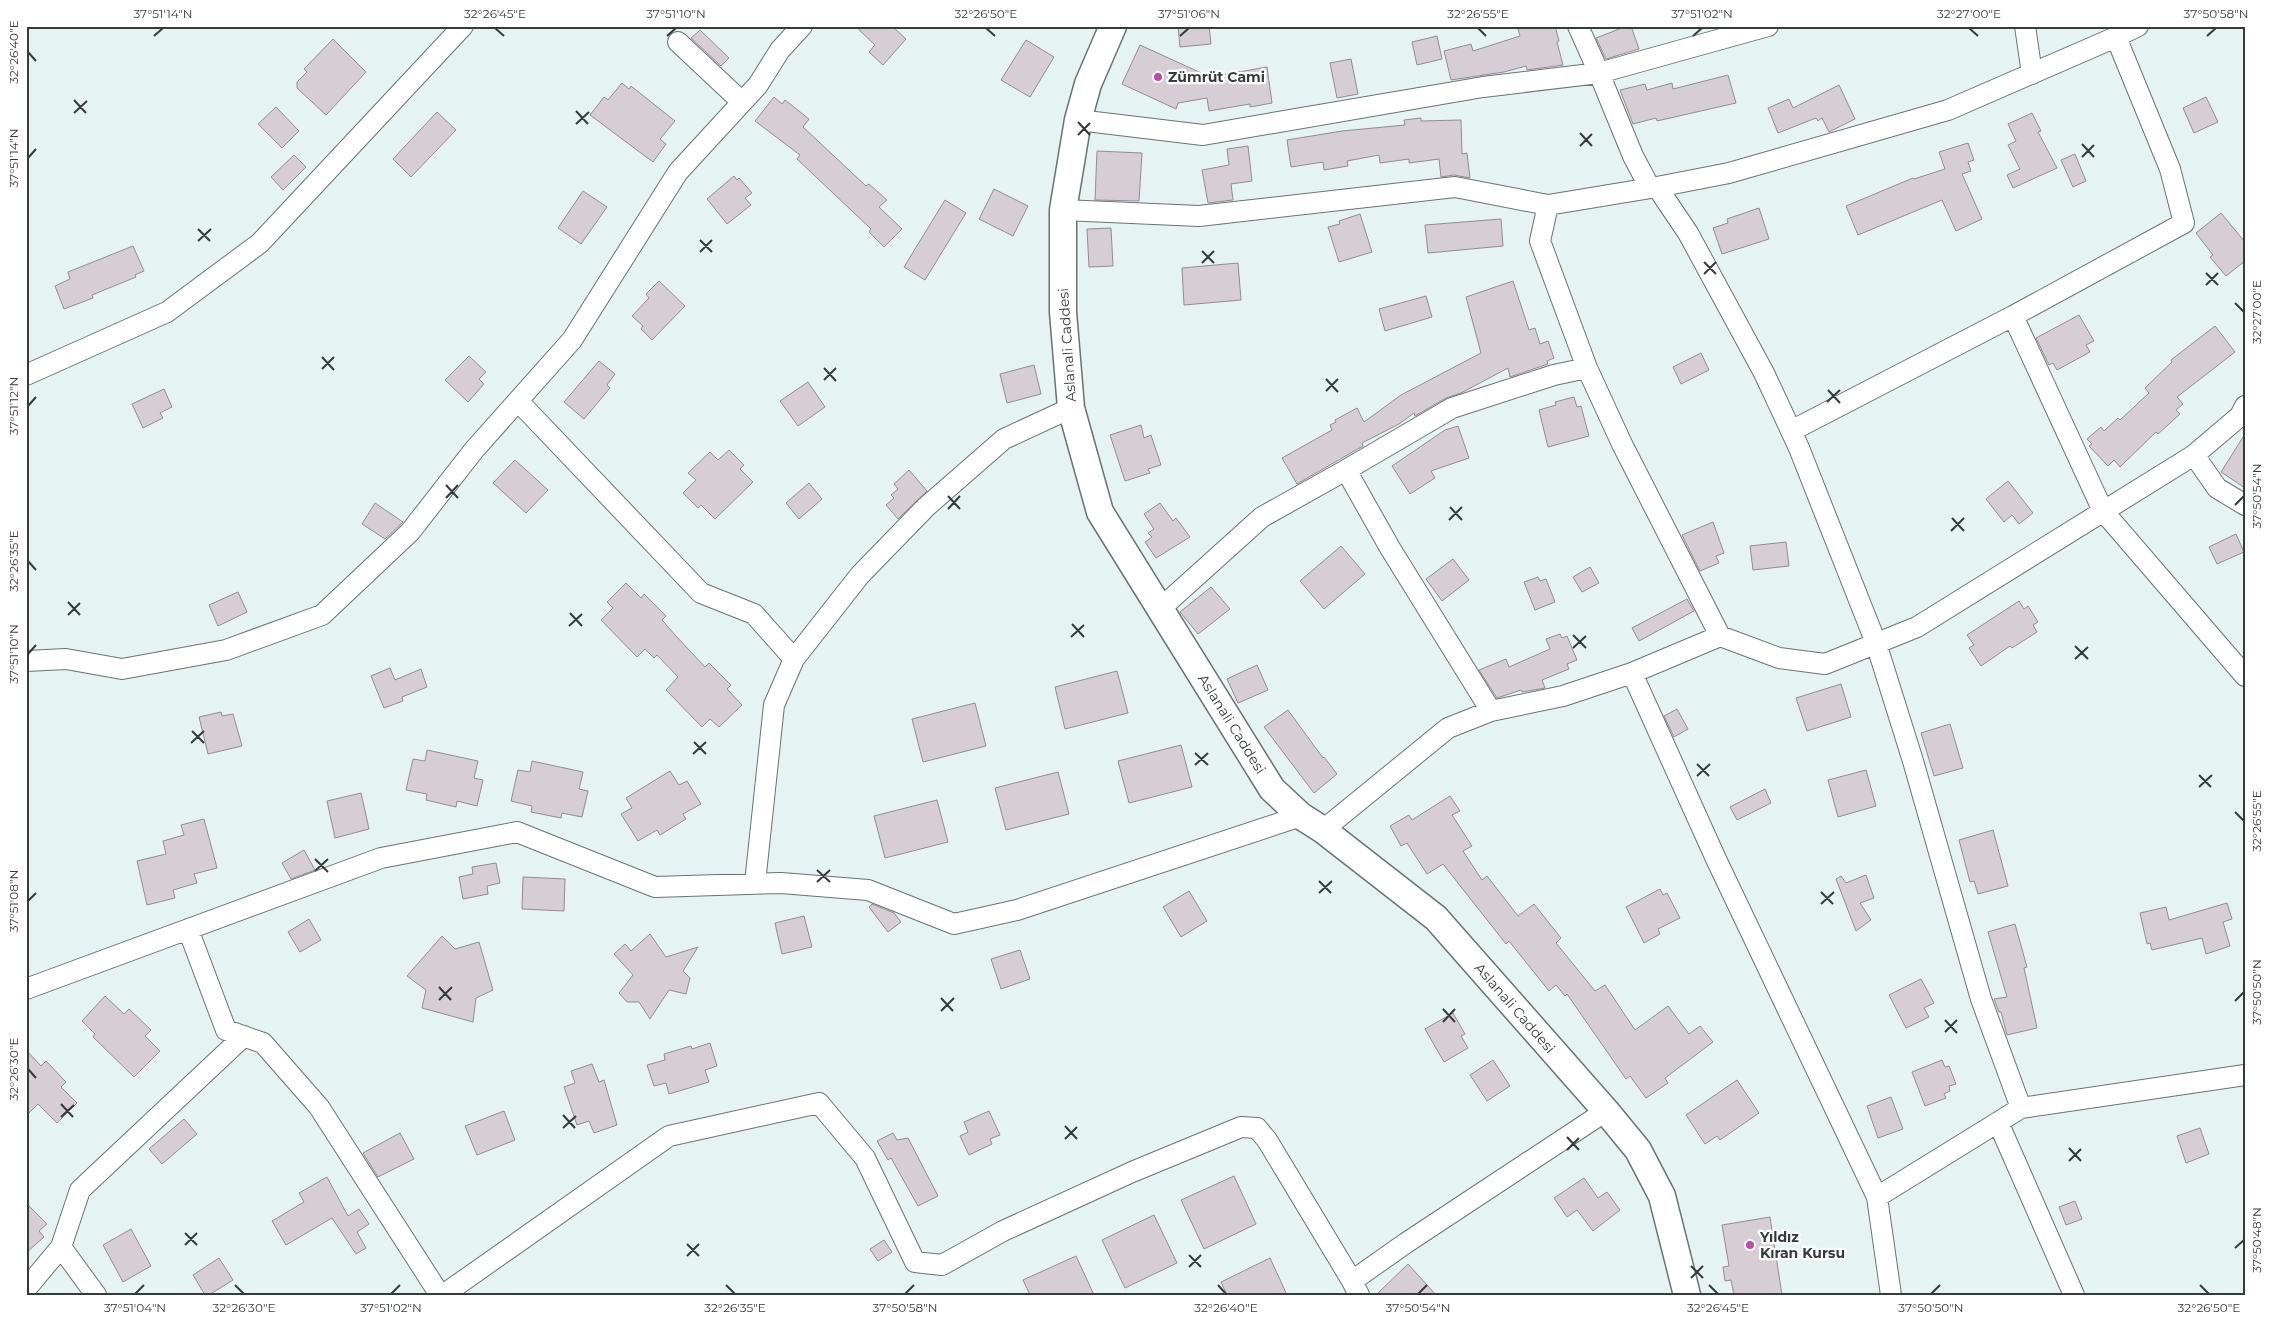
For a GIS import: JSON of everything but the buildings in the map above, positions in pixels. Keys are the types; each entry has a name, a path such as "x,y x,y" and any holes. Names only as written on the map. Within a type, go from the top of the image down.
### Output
{"street":[{"path":"26,375 168,312 260,244 464,26"},
{"path":"26,661 66,659 122,669 226,650 322,614 410,532 474,450 572,340 678,172 758,85 780,50 802,26"},
{"name":"Aslanali Caddesi","path":"1113,26 1088,84 1078,120 1063,210 1063,312 1071,408 1100,512 1272,789 1301,816 1323,830 1436,918 1638,1150 1662,1196 1687,1295"},
{"path":"1578,26 1633,156 1654,188 1688,233 1764,373 1791,431 1876,643 1913,761 1981,999 2021,1108"},
{"path":"1078,120 1203,135 1483,87 1599,73 1768,26"},
{"path":"2025,26 2032,74"},
{"path":"1063,210 1199,216 1455,187 1548,205 1654,188 1729,173 1948,110 2138,26"},
{"path":"1791,431 2013,316 2184,223 2170,168 2116,37"},
{"path":"678,42 742,102"},
{"path":"1548,205 1540,241 1587,368 1622,444 1720,636 1778,658 1825,664 1917,627 2194,455 2240,416 2245,406"},
{"path":"2013,316 2103,512 2245,676"},
{"path":"1161,608 1262,518 1452,408 1554,375 1587,368"},
{"path":"518,401 701,593 754,614 794,659"},
{"path":"755,883 774,705 794,659 860,575 926,507 1004,439 1071,408"},
{"path":"2194,455 2217,488 2245,505"},
{"path":"1346,470 1390,548 1491,711"},
{"path":"1323,830 1448,728 1491,711 1563,696 1632,673 1720,636"},
{"path":"1632,673 1716,859 1876,1197 1891,1295"},
{"path":"26,990 381,858 517,832 655,887 781,883 868,890 954,924 1016,910 1301,816"},
{"path":"188,929 226,1030 263,1043 319,1107 442,1295 669,1136 819,1104 865,1158 915,1262 942,1265 1003,1231 1132,1172 1241,1127 1257,1128 1267,1140 1356,1288 1406,1243 1606,1111"},
{"path":"26,1289 61,1247 80,1190 244,1036"},
{"path":"1876,1197 2021,1108 2245,1075"},
{"path":"1998,1122 2074,1295"},
{"path":"61,1247 96,1295"}],"place":[{"name":"Zümrüt Cami","path":"1158,77"},
{"name":"Yıldız Kıran Kursu","path":"1750,1245"}]}
